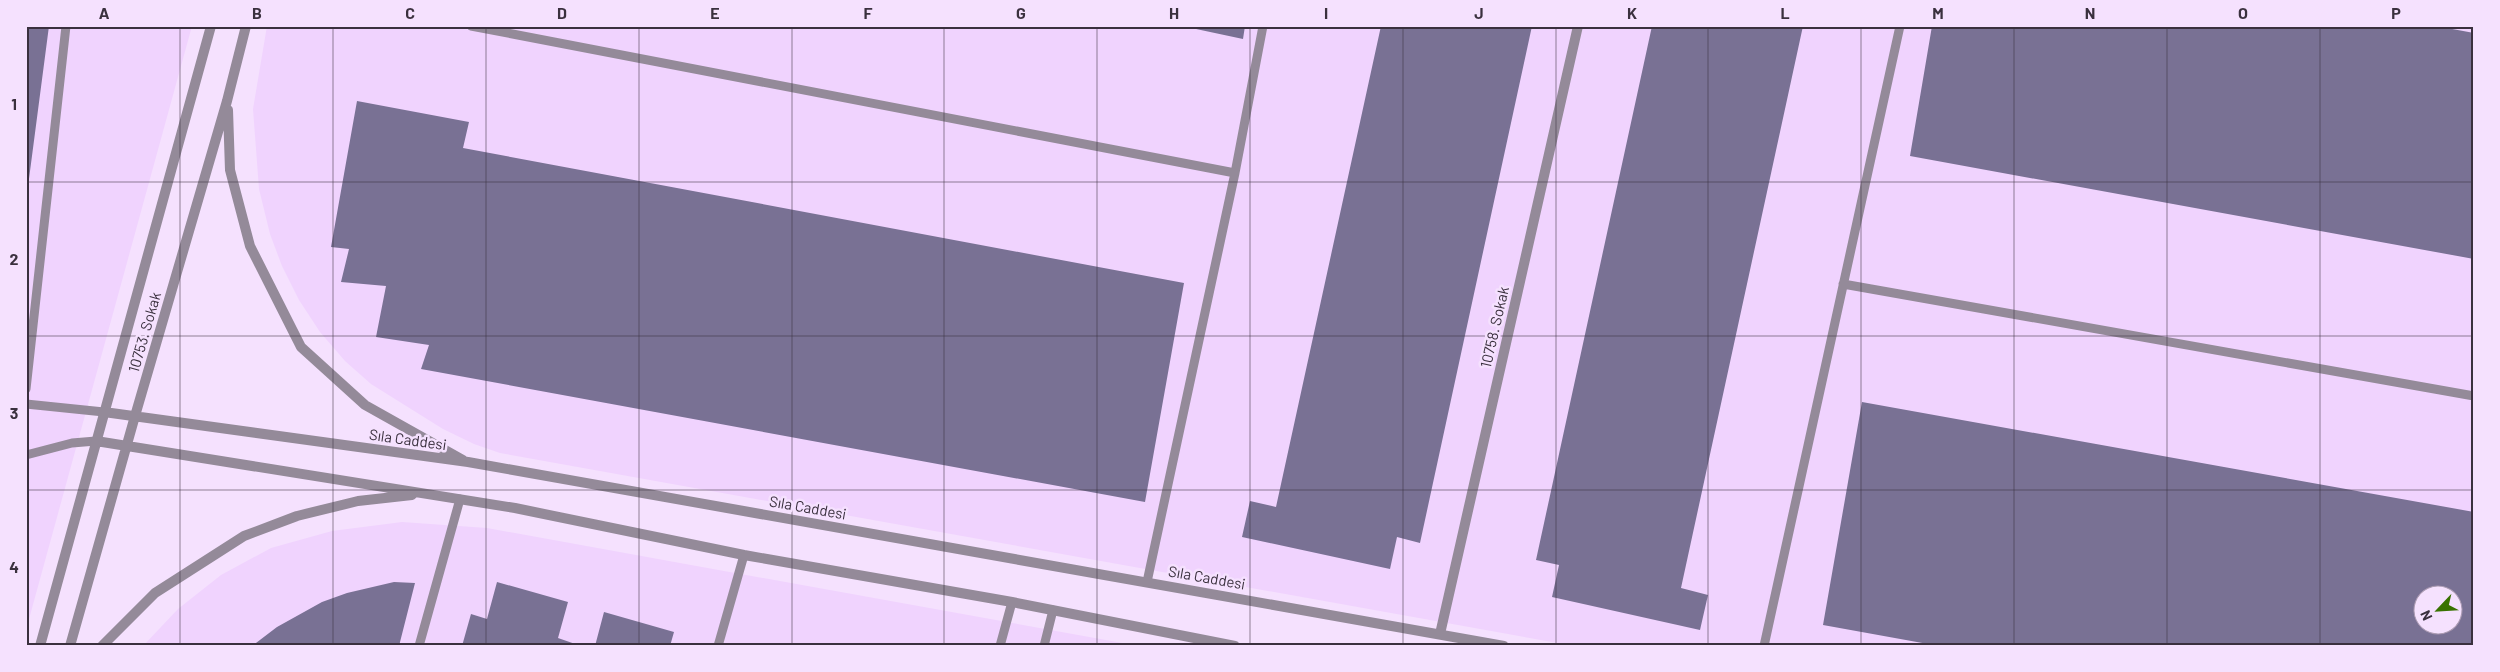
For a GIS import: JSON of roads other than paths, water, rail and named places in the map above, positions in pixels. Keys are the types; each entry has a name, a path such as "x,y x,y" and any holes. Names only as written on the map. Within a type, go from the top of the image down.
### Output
{"street":[{"name":"10753. Sokak","path":"40,646 211,26"},
{"name":"10753. Sokak","path":"70,646 135,416 228,101 246,26"},
{"name":"10758. Sokak","path":"1440,634 1578,26"},
{"path":"228,101 230,170 250,246 276,302 301,347 365,405 468,462"},
{"name":"Sıla Caddesi","path":"104,412 468,462 1504,646"},
{"path":"96,441 515,508 744,555 1012,602 1235,646"},
{"path":"102,646 155,593 244,536 297,516 358,502 426,494"}],"lane":[{"path":"26,389 66,26"},
{"path":"471,26 1235,173"},
{"path":"1147,582 1235,173 1263,26"},
{"path":"1764,646 1900,26"},
{"path":"1844,284 2474,396"},
{"path":"26,404 104,412"},
{"path":"26,456 72,443 96,441"},
{"path":"419,646 460,500"},
{"path":"718,646 744,555"},
{"path":"1000,646 1012,602"},
{"path":"1044,646 1053,610"}]}
